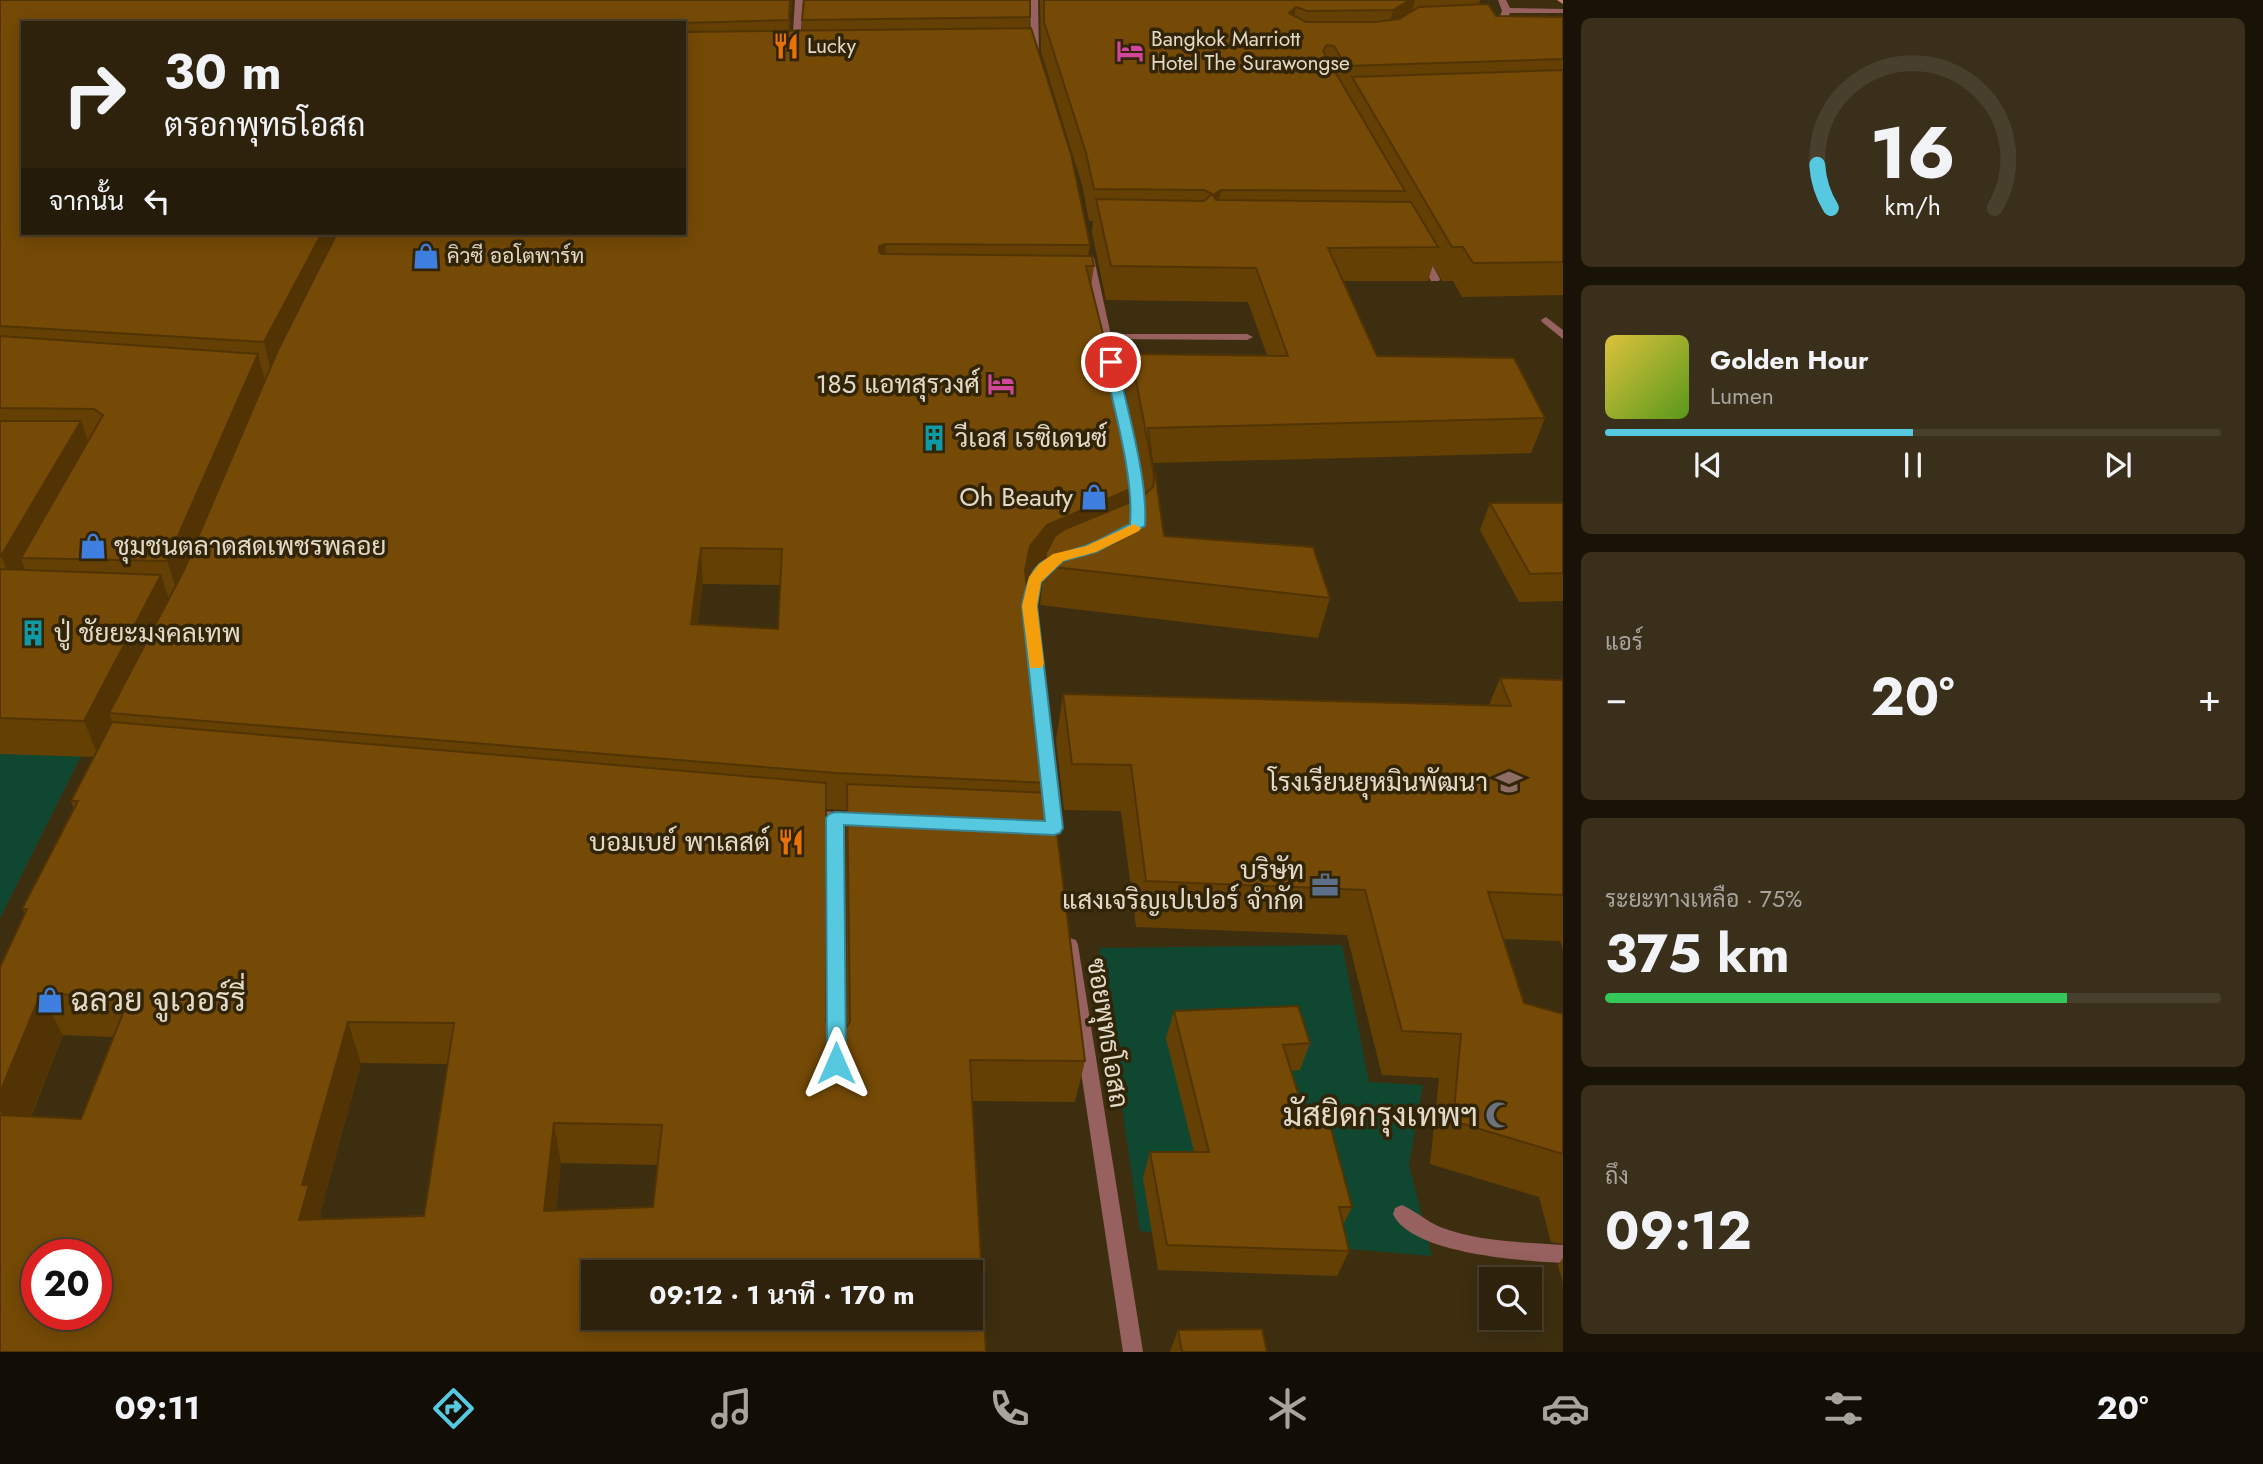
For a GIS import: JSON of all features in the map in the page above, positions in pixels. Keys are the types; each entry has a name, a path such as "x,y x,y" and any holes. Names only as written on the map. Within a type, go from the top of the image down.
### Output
{"street":[{"path":"799,0 795,56 808,55"},
{"path":"1031,56 1034,0"},
{"path":"1483,29 1499,28 1507,16 1502,0"},
{"path":"1507,10 1563,11"},
{"path":"1084,239 1088,284 1106,337 1116,386"},
{"path":"1418,249 1435,279"},
{"path":"1546,320 1563,336"},
{"path":"1106,337 1247,337"},
{"path":"1130,460 1139,511 1137,526 1130,531"},
{"path":"1054,828 1030,606 1034,581 1044,568 1058,558 1069,555"},
{"path":"797,815 876,820"},
{"path":"835,818 836,1063"},
{"name":"ซอยพุทธโอสถ","path":"1068,931 1133,1352"},
{"path":"1402,1214 1415,1227 1490,1249 1563,1254"}],"green space":[{"path":"0,702 106,706 0,918"},
{"path":"1342,945 1369,1082 1423,1085 1409,1165 1432,1256 1140,1231 1099,948"}],"building":[{"path":"0,0 790,0 789,20 686,23 21,21 21,235 321,235 264,342 0,326"},
{"path":"804,0 1030,0 1030,17 802,20"},
{"path":"1044,0 1410,0 1393,10 1307,11 1296,7 1289,13 1306,22 1375,22 1399,19 1419,7 1488,4 1496,16 1563,17 1563,59 1346,66 1334,46 1327,45 1323,51 1405,191 1221,190 1213,195 1216,200 1411,202 1438,247 1328,248 1377,356 1514,358 1545,418 1148,428 1154,475 1131,354 1288,356 1256,268 1111,266 1096,199 1204,201 1212,194 1204,190 1094,189 1086,153 1044,22"},
{"path":"1031,28 1071,154 1090,245 886,244 879,246 879,252 1092,256 1094,266 1086,266 1108,354 1113,354 1137,475 1135,487 1047,525 1030,546 1025,570 1039,703 1050,773 1047,773 1048,783 836,773 109,713 184,570 278,350 336,235 686,235 686,32","holes":["701,548 782,549 778,629 691,624"]},
{"path":"1563,70 1563,262 1473,263 1463,247 1452,247 1352,77"},
{"path":"0,336 258,354 167,561 21,558 103,415 94,409 0,408"},
{"path":"0,421 81,421 1,556 0,556"},
{"path":"1155,472 1164,536 1313,547 1330,598 1045,566 1046,553 1055,536 1065,529 1141,498 1153,487"},
{"path":"1490,503 1563,503 1563,573 1530,574"},
{"path":"0,569 161,575 84,721 0,718"},
{"path":"1500,678 1563,680 1563,895 1488,892 1524,1003 1563,1014 1563,1154 1453,1121 1461,1034 1402,1031 1365,890 1146,881 1131,765 1072,764 1063,694 1511,706"},
{"path":"112,722 826,783 826,1022 831,1029 839,1031 846,1028 850,1022 847,784 1052,793 1085,1061 970,1060 981,1260 581,1260 581,1330 983,1330 983,1297 986,1352 0,1352 0,1115 81,1119 129,998 41,993 0,1092 0,967 27,909 22,909 78,801 71,801","holes":["348,1022 454,1023 424,1216 299,1220 309,1185 302,1185","554,1123 662,1125 653,1207 544,1211"]},
{"path":"1298,1006 1310,1043 1283,1045 1308,1125 1330,1125 1352,1207 1339,1207 1349,1251 1167,1245 1150,1152 1209,1152 1174,1011"},
{"path":"1262,1329 1267,1352 1182,1352 1178,1330"}],"slow traffic":[{"path":"1036,664 1030,606 1034,581 1044,568 1058,558 1091,549 1134,528"}],"place":[{"name":"Lucky","path":"786,46"},
{"name":"Bangkok Marriott Hotel The Surawongse","path":"1130,51"},
{"name":"คิวซี ออโตพาร์ท","path":"426,256"},
{"name":"185 แอทสุรวงศ์","path":"1001,384"},
{"name":"วีเอส เรซิเดนซ์","path":"934,438"},
{"name":"Oh Beauty","path":"1094,497"},
{"name":"ชุมชนตลาดสดเพชรพลอย","path":"93,546"},
{"name":"ปู่ ชัยยะมงคลเทพ","path":"33,633"},
{"name":"โรงเรียนยุหมินพัฒนา","path":"1509,782"},
{"name":"บอมเบย์ พาเลสต์","path":"791,842"},
{"name":"บริษัท แสงเจริญเปเปอร์ จำกัด","path":"1325,885"},
{"name":"ฉลวย จูเวอร์รี่","path":"50,1000"},
{"name":"มัสยิดกรุงเทพฯ","path":"1499,1115"}],"route":[{"path":"836,1063 835,818 1054,828 1030,606 1034,581 1044,568 1058,558 1091,549 1137,526 1139,511 1133,472 1111,362"}]}
